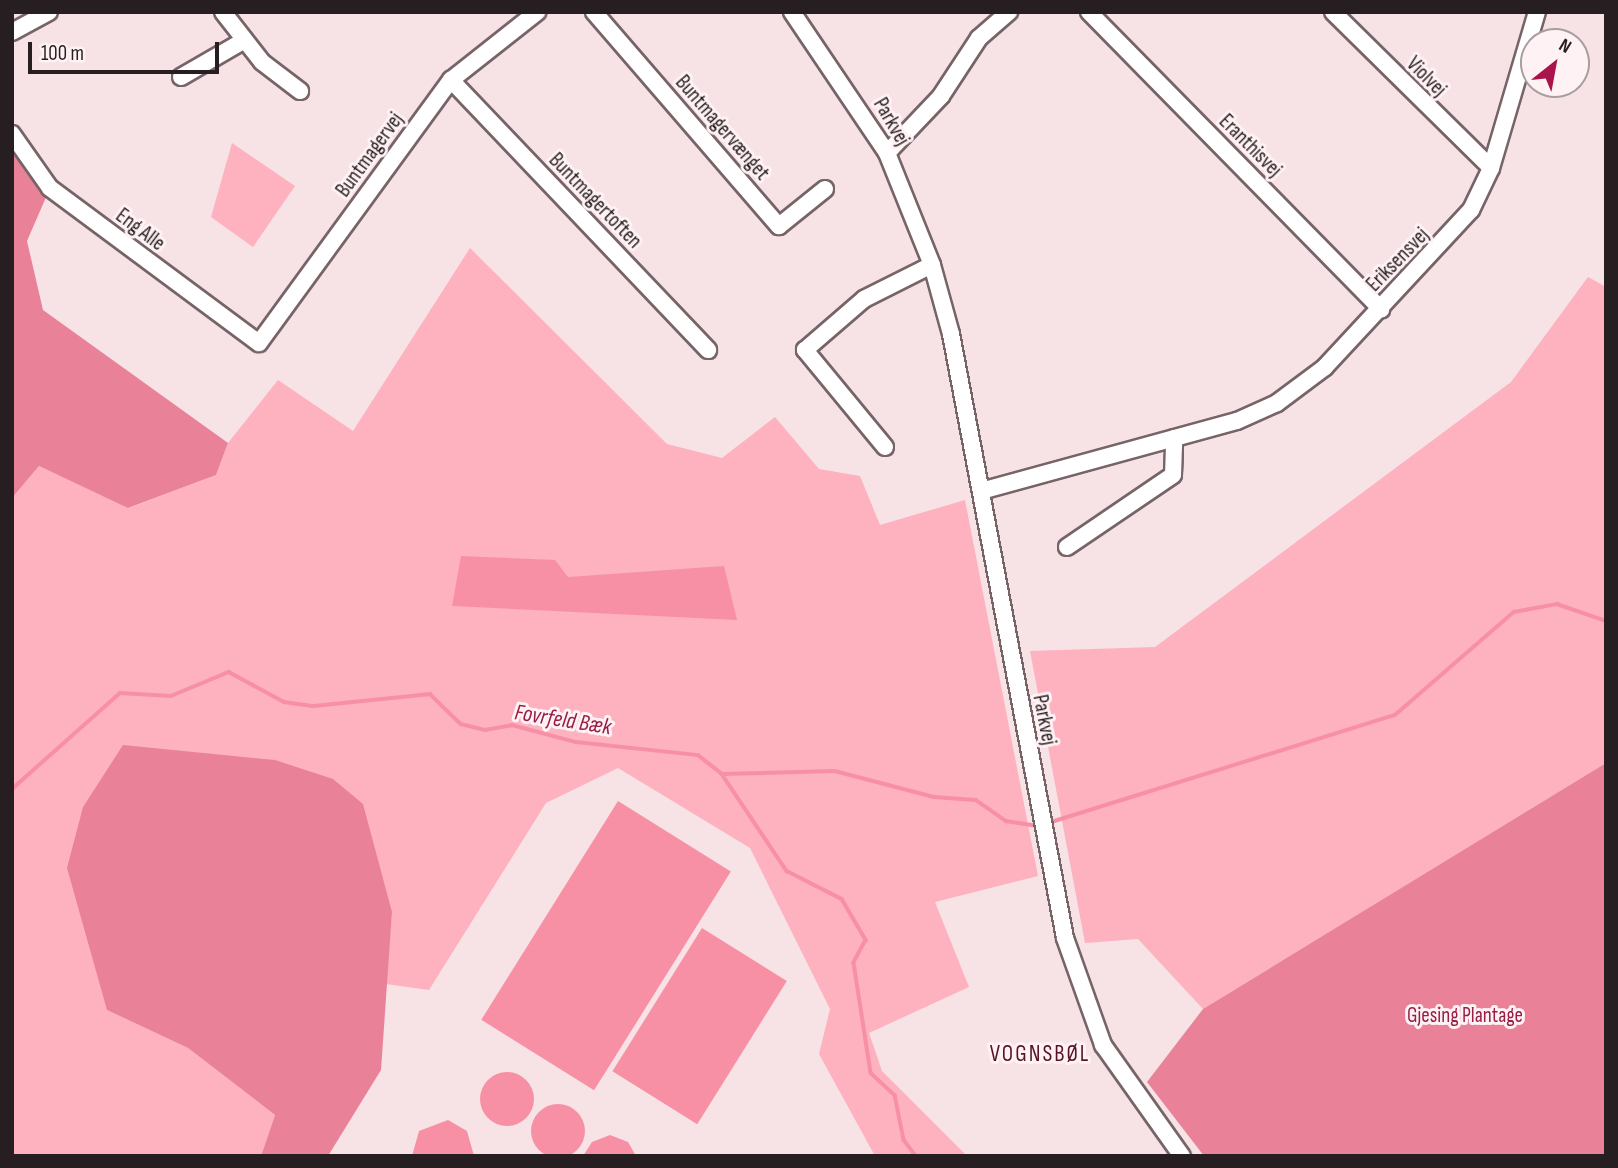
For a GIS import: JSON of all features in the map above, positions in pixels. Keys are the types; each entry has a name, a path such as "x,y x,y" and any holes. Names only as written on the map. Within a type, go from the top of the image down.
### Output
{"street":[{"path":"12,32 29,17 49,12"},
{"path":"223,12 243,41 300,91"},
{"name":"Buntmagervej","path":"258,343 451,80 537,12"},
{"name":"Buntmagervænget","path":"594,12 779,226 825,189"},
{"name":"Parkvej","path":"792,12 887,153 932,265 981,491 1047,844 1083,1002 1129,1087 1182,1156"},
{"path":"887,153 942,96 979,38 1009,12"},
{"name":"Eranthisvej","path":"1089,12 1381,309"},
{"name":"Violvej","path":"1333,12 1491,168"},
{"name":"Eriksensvej","path":"981,491 1174,438 1277,403 1324,368 1471,210 1491,168 1537,12"},
{"path":"181,77 243,41"},
{"name":"Buntmagertoften","path":"451,80 708,350"},
{"name":"Eng Alle","path":"12,134 50,188 258,343"},
{"path":"885,447 805,350 864,299 932,265"},
{"path":"1068,547 1173,475 1174,438"}],"shaded area":[{"path":"232,143 295,186 253,247 211,217"},
{"path":"470,248 667,444 722,458 775,417 819,469 860,476 880,525 965,500 1038,876 935,902 969,987 869,1033 882,1071 967,1156 875,1156 819,1054 830,1009 750,848 618,768 546,803 429,990 386,984 392,912 107,1010 188,1048 275,1115 261,1156 12,1156 12,498 39,466 129,508 216,475 228,443 278,380 353,431"},
{"path":"1588,277 1606,287 1606,763 1203,1009 1138,939 1085,943 1030,651 1155,647 1511,382"},
{"path":"461,556 555,560 568,577 724,566 737,620 452,606"},
{"path":"618,801 731,871 594,1090 481,1020"},
{"path":"702,928 787,981 697,1124 612,1071"},
{"path":"507,1072 526,1080 534,1099 526,1118 507,1126 488,1118 480,1099 488,1080"},
{"path":"558,1104 577,1112 585,1131 577,1150 558,1158 539,1150 531,1131 539,1112"},
{"path":"448,1120 467,1131 474,1156 412,1156 419,1131"},
{"path":"610,1135 628,1142 636,1156 583,1156 592,1142"}],"green space":[{"path":"12,145 47,195 27,241 43,310 228,443 216,475 128,508 39,466 12,498"},
{"path":"123,745 275,760 333,779 363,804 392,912 381,1070 328,1156 261,1156 275,1115 188,1048 107,1010 67,868 83,807"},
{"name":"Gjesing Plantage","path":"1606,763 1606,1156 1204,1156 1147,1082 1203,1009"}],"waterway":[{"path":"1048,823 1395,715 1514,612 1557,604 1606,621"},
{"name":"Fovrfeld Bæk","path":"12,789 120,693 171,696 229,672 284,702 314,706 430,694 461,724 485,730 512,725 576,742 698,755 722,774 835,771 934,797 976,800 1006,821 1038,826"},
{"path":"722,774 787,871 842,899 866,940 854,963 871,1073 895,1095 904,1140 916,1156"}],"district":[{"name":"VOGNSBØL","path":"1040,1054"}]}
